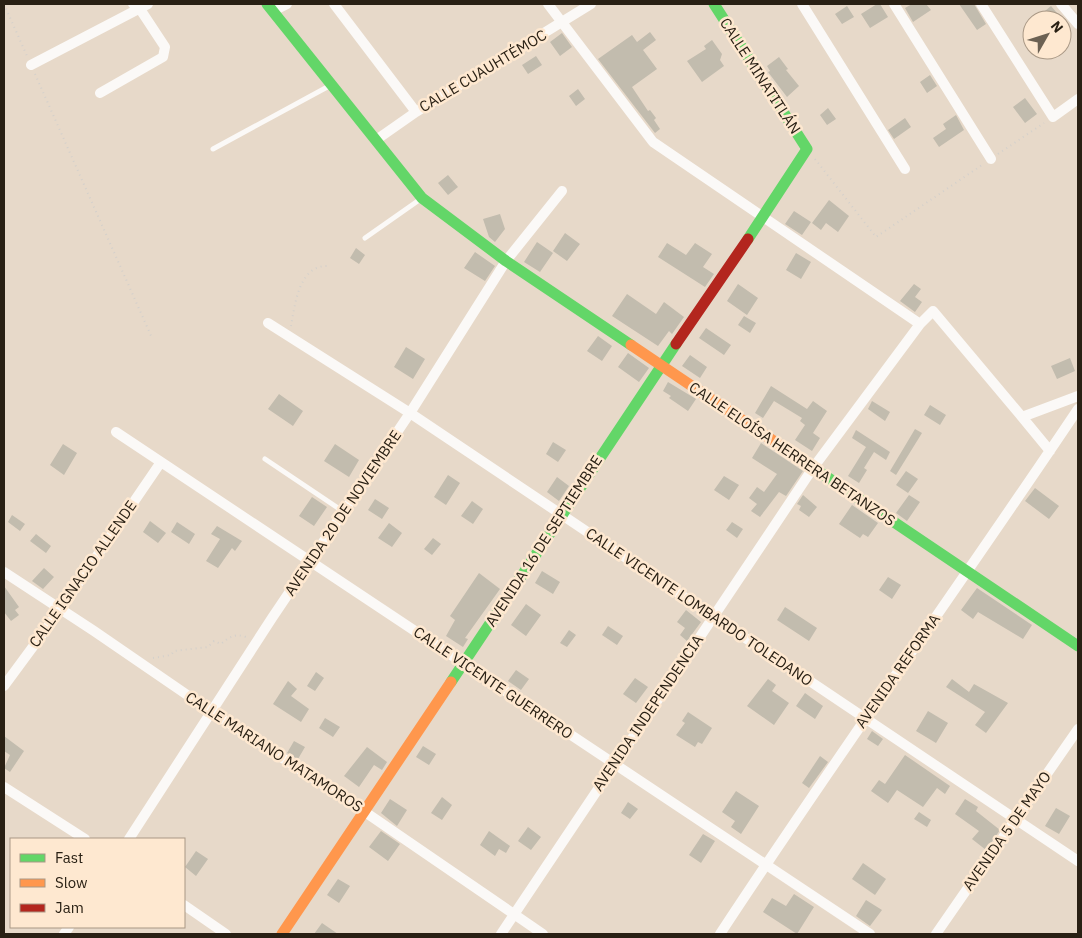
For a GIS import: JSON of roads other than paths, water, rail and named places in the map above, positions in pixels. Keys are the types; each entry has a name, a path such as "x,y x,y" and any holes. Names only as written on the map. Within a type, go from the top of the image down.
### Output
{"street":[{"path":"270,7 286,4"},
{"path":"334,4 416,112"},
{"path":"548,4 653,142 920,324 932,312 1050,451"},
{"name":"CALLE CUAUHTÉMOC","path":"376,140 416,112 591,4"},
{"name":"CALLE MINATITLÁN","path":"714,4 807,149"},
{"path":"802,4 905,169"},
{"path":"894,4 991,158"},
{"path":"981,4 1053,117 1078,99"},
{"path":"1061,4 1078,24"},
{"path":"31,65 105,27 140,6 165,47 163,57 100,93"},
{"name":"CALLE ELOÍSA HERRERA BETANZOS","path":"270,7 422,198 506,261 1078,646"},
{"name":"AVENIDA 16 DE SEPTIEMBRE","path":"282,934 366,812 561,514 660,366 763,218 807,149"},
{"name":"AVENIDA 20 DE NOVIEMBRE","path":"130,838 410,413 506,261 562,191"},
{"name":"CALLE VICENTE LOMBARDO TOLEDANO","path":"268,323 410,413 1078,861"},
{"name":"AVENIDA INDEPENDENCIA","path":"501,934 813,468 920,324"},
{"path":"1022,417 1078,396"},
{"name":"AVENIDA REFORMA","path":"720,934 865,717 969,572 1078,409"},
{"name":"CALLE VICENTE GUERRERO","path":"116,432 870,934"},
{"name":"CALLE IGNACIO ALLENDE","path":"4,686 60,610 161,462"},
{"name":"CALLE MARIANO MATAMOROS","path":"4,572 212,712 366,812 543,934"},
{"name":"AVENIDA 5 DE MAYO","path":"936,934 1014,818 1078,729"},
{"path":"4,787 83,838"},
{"path":"185,906 226,934"}],"lane":[{"path":"213,148 331,85"},
{"path":"365,238 422,198"},
{"path":"265,459 344,512"}]}
